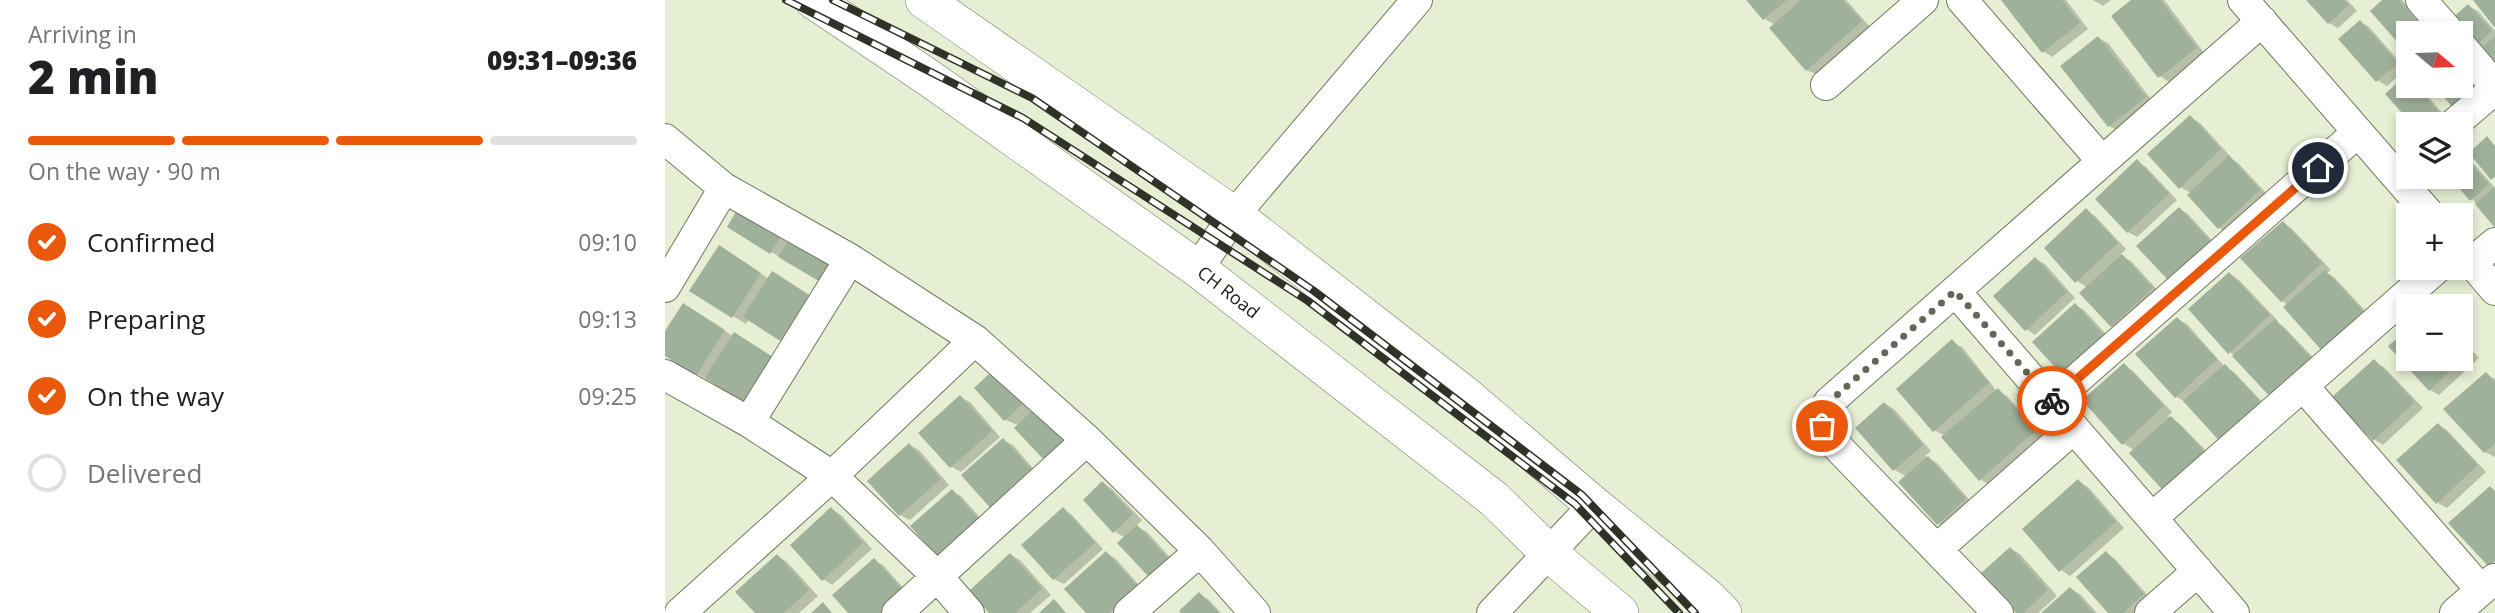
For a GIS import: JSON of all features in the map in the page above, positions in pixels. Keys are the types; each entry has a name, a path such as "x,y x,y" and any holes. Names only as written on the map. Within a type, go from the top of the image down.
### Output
{"street":[{"name":"CH Road","path":"813,0 929,78 1198,269 1494,499 1550,554 1620,613"},
{"path":"924,0 1234,215 1464,394 1723,613"},
{"path":"1198,269 1234,215 1417,0"},
{"path":"1826,85 1923,0"},
{"path":"1962,0 2102,161"},
{"path":"2429,3 2441,21"},
{"path":"1998,613 1829,438 1822,426 1821,414 1829,402 2102,161 2253,11 2358,132 2396,165"},
{"path":"2467,112 2495,87 2473,60"},
{"path":"2051,402 2358,132"},
{"path":"665,139 724,188 850,259 975,340 1087,440 1200,551 1255,613"},
{"path":"665,287 724,188"},
{"path":"2473,254 2495,243"},
{"path":"749,422 850,259"},
{"path":"2473,265 2495,290"},
{"path":"2152,518 2423,280"},
{"path":"1955,291 2234,613"},
{"path":"680,613 832,476 975,340"},
{"path":"665,375 749,422 832,476 937,576 969,613"},
{"path":"2303,386 2488,584 2455,613"},
{"path":"1937,549 2074,428"},
{"path":"897,613 1087,440"},
{"path":"1492,613 1594,505"},
{"path":"1129,613 1200,551"},
{"path":"2150,613 2198,571"}],"building":[{"path":"1746,0 1787,0 1763,20"},
{"path":"1801,0 1843,0 1862,21 1806,71 1769,28"},
{"path":"2001,0 2062,0 2080,23 2042,53"},
{"path":"2131,0 2160,0 2197,48 2158,78 2111,16"},
{"path":"2306,0 2344,0 2349,5 2328,24"},
{"path":"2382,0 2399,0 2417,21 2396,21 2396,40 2370,11"},
{"path":"2473,0 2495,0 2495,28"},
{"path":"2468,4 2492,31 2473,48 2473,21 2450,20"},
{"path":"2360,20 2396,61 2396,65 2376,82 2338,39"},
{"path":"2098,36 2146,97 2108,127 2060,66"},
{"path":"2495,36 2495,71 2478,51"},
{"path":"2396,84 2396,98 2426,98 2439,112 2401,112 2385,94"},
{"path":"2444,98 2467,98 2454,109"},
{"path":"2190,115 2221,149 2179,189 2147,154"},
{"path":"2487,136 2495,146 2495,177 2491,180 2473,158 2473,149"},
{"path":"2229,155 2260,190 2218,229 2187,195"},
{"path":"2137,159 2169,194 2127,233 2095,199"},
{"path":"2473,166 2489,184 2470,201 2460,189 2473,189"},
{"path":"2493,188 2495,190 2495,228 2475,204"},
{"path":"740,205 784,232 770,254 727,227"},
{"path":"2179,207 2210,241 2168,280 2136,246"},
{"path":"2086,208 2118,243 2075,283 2044,248"},
{"path":"2283,221 2322,263 2281,302 2240,258"},
{"path":"792,234 836,260 822,283 778,257"},
{"path":"719,245 761,273 732,318 689,291"},
{"path":"2122,254 2153,288 2111,327 2079,293"},
{"path":"2035,257 2067,292 2025,331 1993,296"},
{"path":"2325,270 2365,313 2323,352 2283,307"},
{"path":"772,271 814,298 785,344 743,317"},
{"path":"2229,272 2270,315 2228,354 2188,309"},
{"path":"683,303 725,330 696,376 665,356 665,331"},
{"path":"2075,303 2106,338 2064,377 2032,342"},
{"path":"2177,317 2217,359 2175,398 2135,354"},
{"path":"2275,319 2315,362 2273,400 2232,356"},
{"path":"734,332 776,359 747,405 705,378"},
{"path":"1952,339 1989,383 1933,432 1896,389"},
{"path":"2396,339 2396,355 2388,346"},
{"path":"2374,359 2415,402 2373,441 2332,397"},
{"path":"2124,363 2164,406 2122,445 2082,400"},
{"path":"2225,364 2265,407 2223,445 2183,401"},
{"path":"994,369 1025,402 1004,421 974,388"},
{"path":"2411,371 2450,371 2429,391"},
{"path":"2486,372 2495,382 2495,443 2484,453 2443,409"},
{"path":"1998,388 2035,431 1979,481 1941,437"},
{"path":"960,395 992,431 950,468 918,433"},
{"path":"1884,402 1923,445 1893,471 1855,428"},
{"path":"1034,409 1065,442 1045,461 1014,428"},
{"path":"2171,416 2211,458 2169,497 2129,453"},
{"path":"2438,423 2478,465 2436,504 2396,460"},
{"path":"1003,438 1035,473 993,511 961,475"},
{"path":"909,443 941,479 899,516 867,481"},
{"path":"1928,456 1966,499 1937,525 1898,482"},
{"path":"2078,479 2116,522 2059,572 2022,529"},
{"path":"1102,481 1133,514 1113,533 1083,500"},
{"path":"2490,486 2495,491 2495,561 2489,567 2448,523"},
{"path":"952,489 984,525 942,562 910,526"},
{"path":"831,507 863,543 822,581 790,545"},
{"path":"1063,507 1095,543 1053,580 1021,545"},
{"path":"1137,525 1168,558 1148,576 1117,543"},
{"path":"2010,547 2048,590 2023,613 2016,613 1981,573"},
{"path":"1106,551 1138,587 1109,613 1086,613 1064,589"},
{"path":"2106,551 2144,594 2123,613 2108,613 2076,577"},
{"path":"1010,553 1042,589 1015,613 989,613 969,591"},
{"path":"777,554 809,590 784,613 755,613 735,592"},
{"path":"874,558 906,594 885,613 848,613 832,595"},
{"path":"2070,587 2094,613 2041,613"},
{"path":"1199,592 1219,613 1179,611"},
{"path":"1054,599 1066,613 1039,613"},
{"path":"823,602 832,613 811,613"}],"railway":[{"path":"786,0 1023,118 1308,301 1575,504 1679,613"},
{"path":"833,0 1032,98 1314,291 1582,495 1695,613"}],"way so far":[{"path":"1822,426 1821,414 1829,402 1955,291 2052,401"}],"route":[{"path":"2052,401 2318,168"}]}
